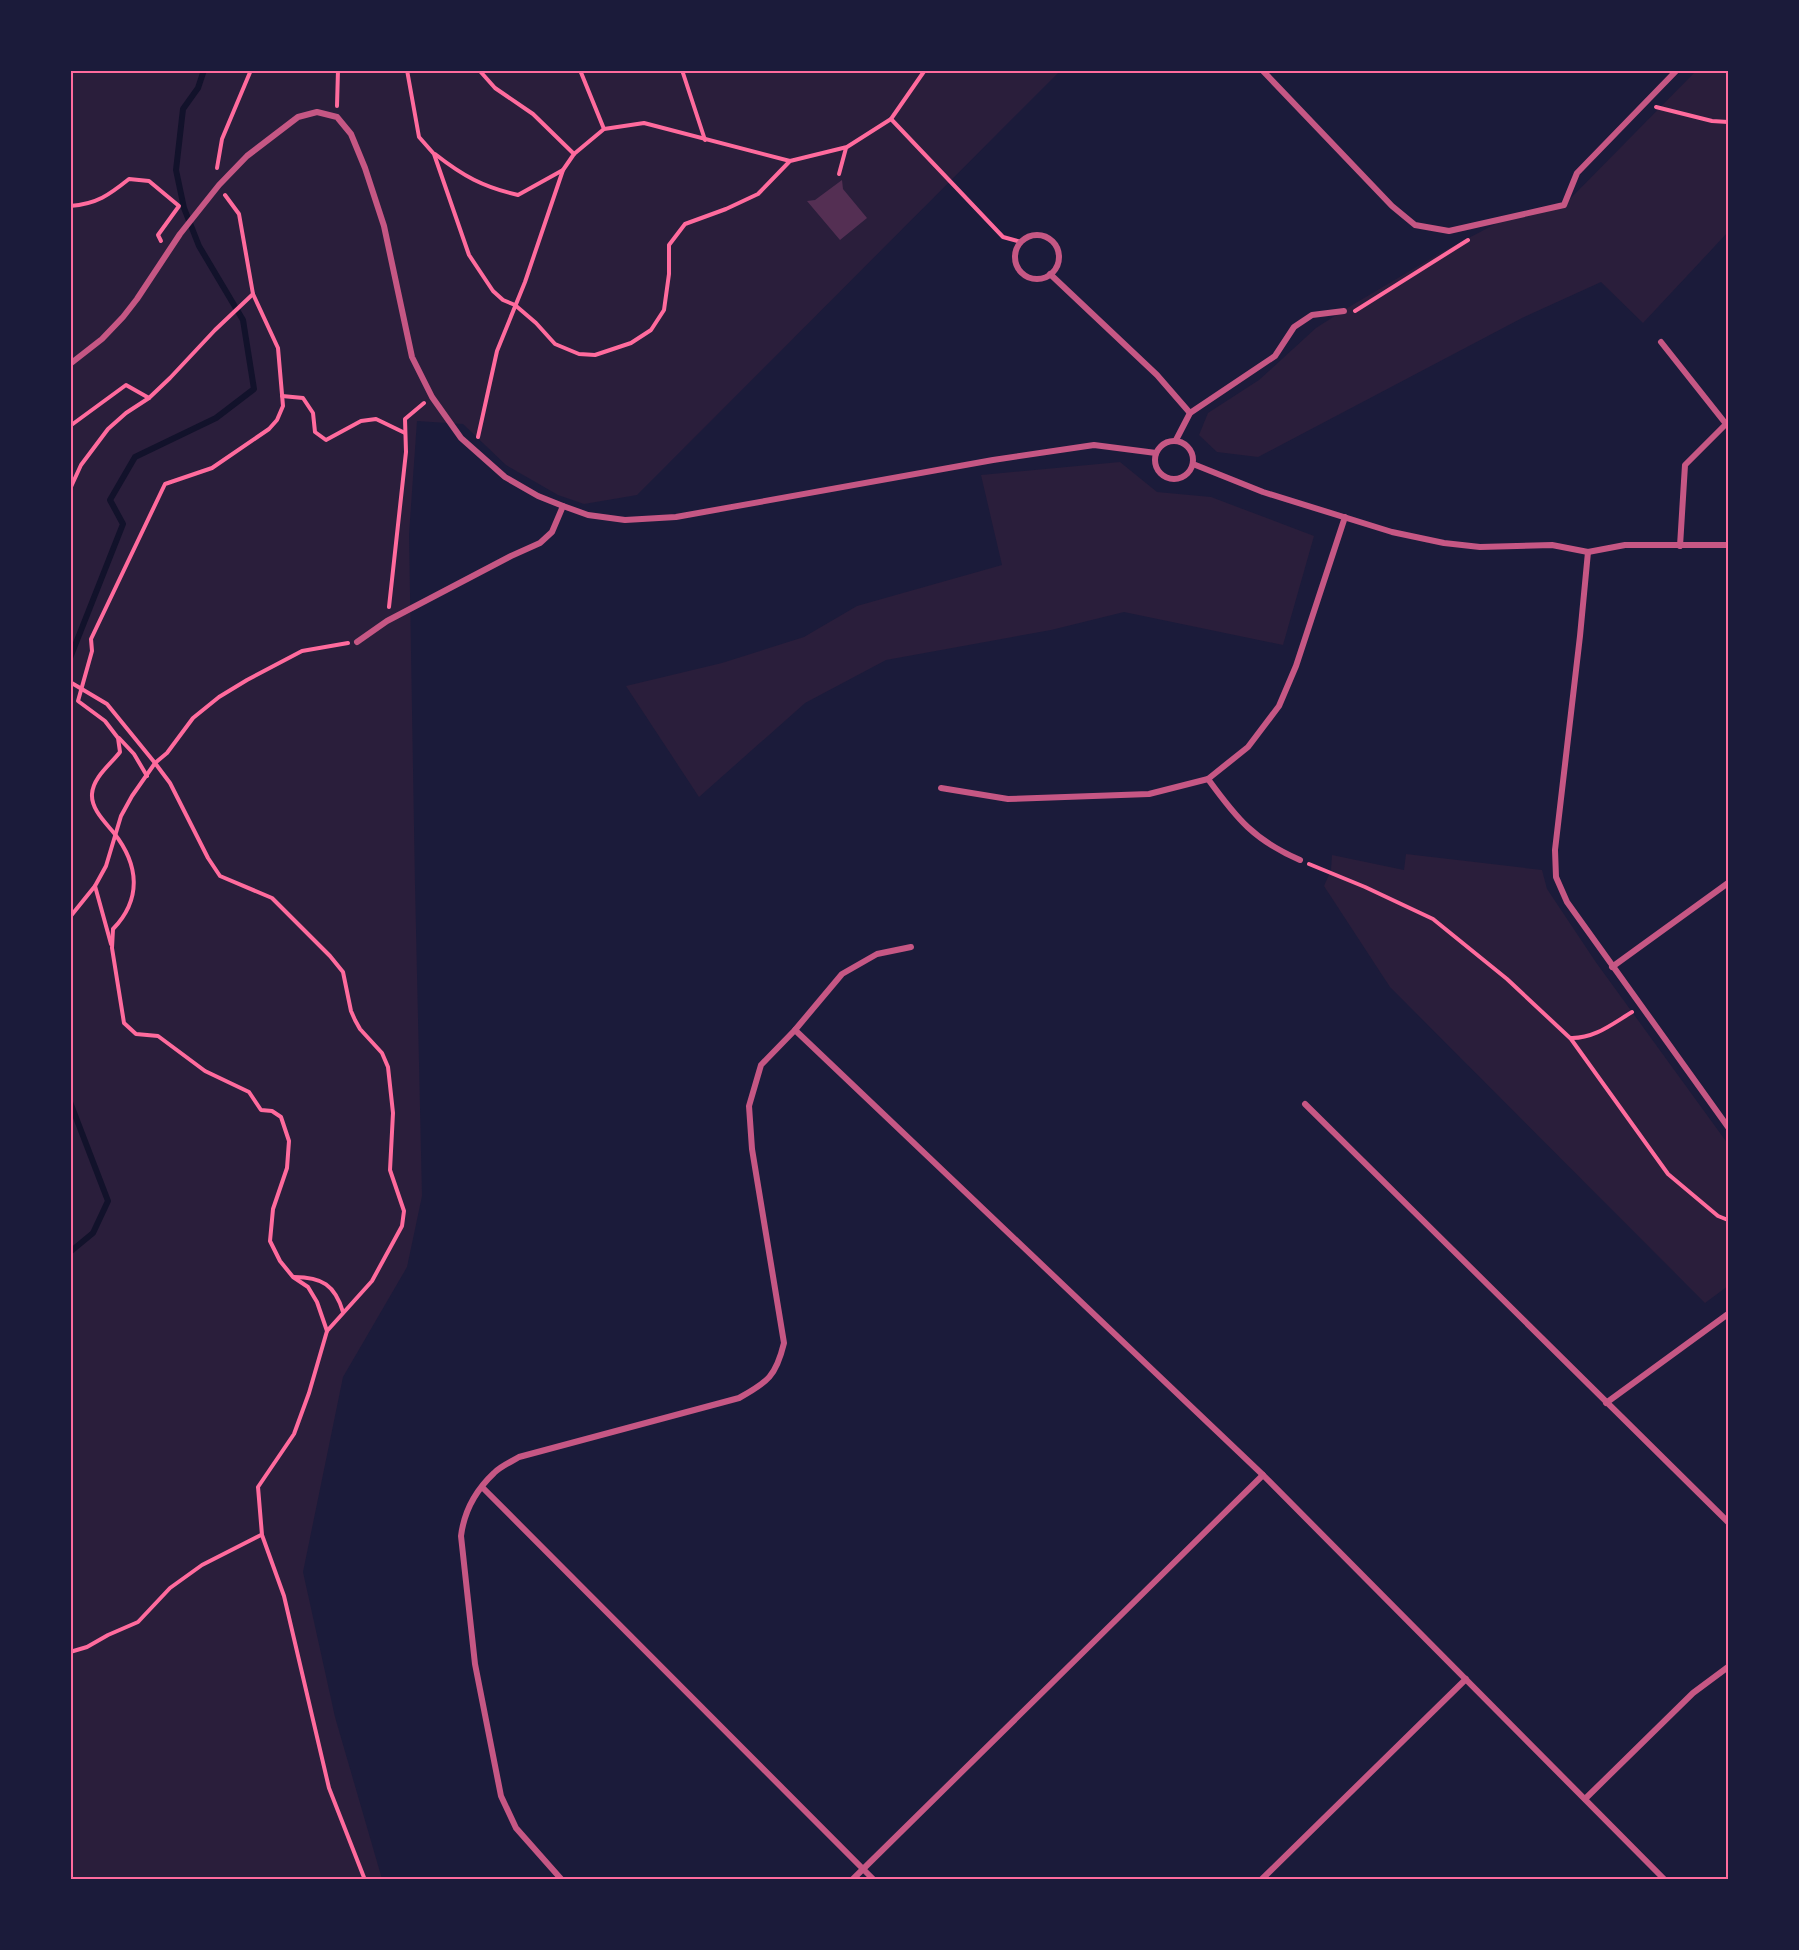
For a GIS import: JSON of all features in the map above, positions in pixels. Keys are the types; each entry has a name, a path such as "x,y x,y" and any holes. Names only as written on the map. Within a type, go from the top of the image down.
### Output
{"street":[{"path":"1262,70 1392,206 1415,225 1449,231 1564,205 1577,173 1677,70"},
{"path":"70,364 110,331 137,299 180,234 247,156 298,117 317,112 337,117 351,134 365,168 384,226 412,357 432,397 461,438 505,477 563,507 625,520 676,517 993,460 1094,445 1156,453"},
{"path":"1033,235 1047,237 1053,242 1057,248 1059,262 1050,274 1037,279 1024,274 1019,269 1015,255 1021,242 1033,235"},
{"path":"1050,274 1157,375 1190,412"},
{"path":"1176,440 1190,412 1275,356 1294,327 1312,315 1344,312"},
{"path":"1661,342 1727,423 1684,465 1680,546"},
{"path":"1176,440 1188,446 1193,464 1191,470 1181,478 1168,478 1155,465 1156,453 1164,443 1176,440"},
{"path":"1193,464 1263,492 1392,532 1444,543 1480,547 1552,545 1588,552 1625,545 1728,545"},
{"path":"357,642 387,621 510,556 540,543 552,532 563,507"},
{"path":"941,788 1008,799 1149,794 1208,779 1248,747 1279,706 1296,666 1345,517"},
{"path":"1588,552 1555,850 1556,877 1567,902 1728,1127"},
{"path":"1208,779 1248,829 1280,851 1300,860"},
{"path":"1612,967 1728,883"},
{"path":"562,1880 516,1828 501,1796 475,1664 461,1536 463,1520 471,1503 495,1472 519,1457 739,1398 758,1388 772,1376 780,1360 784,1343 752,1149 749,1106 761,1065 795,1030 842,974 877,954 911,948"},
{"path":"795,1030 1263,1475 1662,1879"},
{"path":"1305,1104 1728,1522"},
{"path":"1606,1403 1728,1314"},
{"path":"852,1880 1263,1475"},
{"path":"482,1487 874,1880"},
{"path":"1585,1799 1693,1693 1728,1667"},
{"path":"1261,1880 1466,1679"}],"path":[{"path":"337,117 338,70"},
{"path":"407,70 419,137 435,154 456,170 488,188 518,195 563,170"},
{"path":"479,70 495,88 533,114 574,154"},
{"path":"580,70 604,129"},
{"path":"682,70 705,140"},
{"path":"475,450 497,351 525,282 563,170 574,154 604,129 644,123 790,162 847,147 891,119 925,70"},
{"path":"1644,104 1712,121 1728,122"},
{"path":"891,119 1003,237 1021,242"},
{"path":"838,174 847,147"},
{"path":"435,154 469,255 493,291 503,300 515,305 555,344 579,354 595,355 631,343 651,330 664,310 669,274 669,245 685,224 758,194 790,162"},
{"path":"70,206 89,204 114,191 129,179 149,180 179,206 158,235 167,254"},
{"path":"1344,312 1353,312 1443,254 1471,239"},
{"path":"70,489 81,465 108,429 126,413 149,398 253,294 278,348 284,406 269,429 213,468 165,484 91,639 92,651 78,701 105,721 134,754 147,776"},
{"path":"70,426 126,385 149,398"},
{"path":"282,396 303,398 313,413 315,432 326,440 361,421 376,419 406,434"},
{"path":"387,621 406,452 405,418 432,397"},
{"path":"70,917 95,886 106,866 121,816 132,796 155,763 167,753 193,718 247,680 302,651 357,642"},
{"path":"70,682 106,704 155,763 170,783 208,858 220,876 272,898 330,956 343,972 355,1020 360,1029 382,1053 388,1066 393,1113 390,1170 404,1211 402,1226 372,1281 327,1330 309,1393 294,1434 258,1487 262,1534 284,1596 328,1788 365,1880"},
{"path":"112,948 113,929 124,918 134,889 134,872 126,851 97,813 92,794 106,767 120,752 118,738"},
{"path":"1300,860 1365,886 1433,919 1507,979 1570,1038 1668,1174 1718,1216 1728,1220"},
{"path":"95,886 112,948 124,1023 136,1034 158,1036 205,1071 249,1092 261,1110 272,1111 281,1118 289,1141 287,1168 273,1209 270,1241 280,1261 293,1276 308,1287 317,1302 327,1330"},
{"path":"1570,1038 1582,1039 1598,1033 1642,1006"},
{"path":"293,1276 320,1281 332,1287 343,1312"},
{"path":"70,1652 87,1647 138,1622 170,1588 220,1555 262,1534"}],"shaded area":[{"path":"70,71 1060,71 637,495 584,504 558,495 506,465 463,424 417,421 409,534 422,1196 407,1267 343,1377 303,1572 335,1717 382,1879 71,1879"},
{"path":"1696,71 1728,71 1728,232 1643,323 1601,282 1522,318 1258,457 1217,452 1199,435 1208,413 1259,380 1316,328 1349,307 1442,252 1503,220 1564,205"},
{"path":"1120,462 1157,492 1211,497 1314,536 1283,645 1124,612 1051,630 886,660 805,703 699,797 626,686 722,663 804,637 857,606 1002,565 981,475"},
{"path":"1406,854 1542,870 1547,889 1595,961 1728,1144 1728,1286 1705,1303 1390,987 1324,886 1331,870 1332,855 1404,870"}],"building":[{"path":"842,180 843,189 867,218 840,240 807,201 815,200"}],"waterway":[{"path":"70,658 123,524 110,500 135,457 216,418 254,389 243,320 199,246 184,208 176,170 183,109 198,88 204,70"},
{"path":"70,1102 108,1201 93,1233 70,1252"}]}
